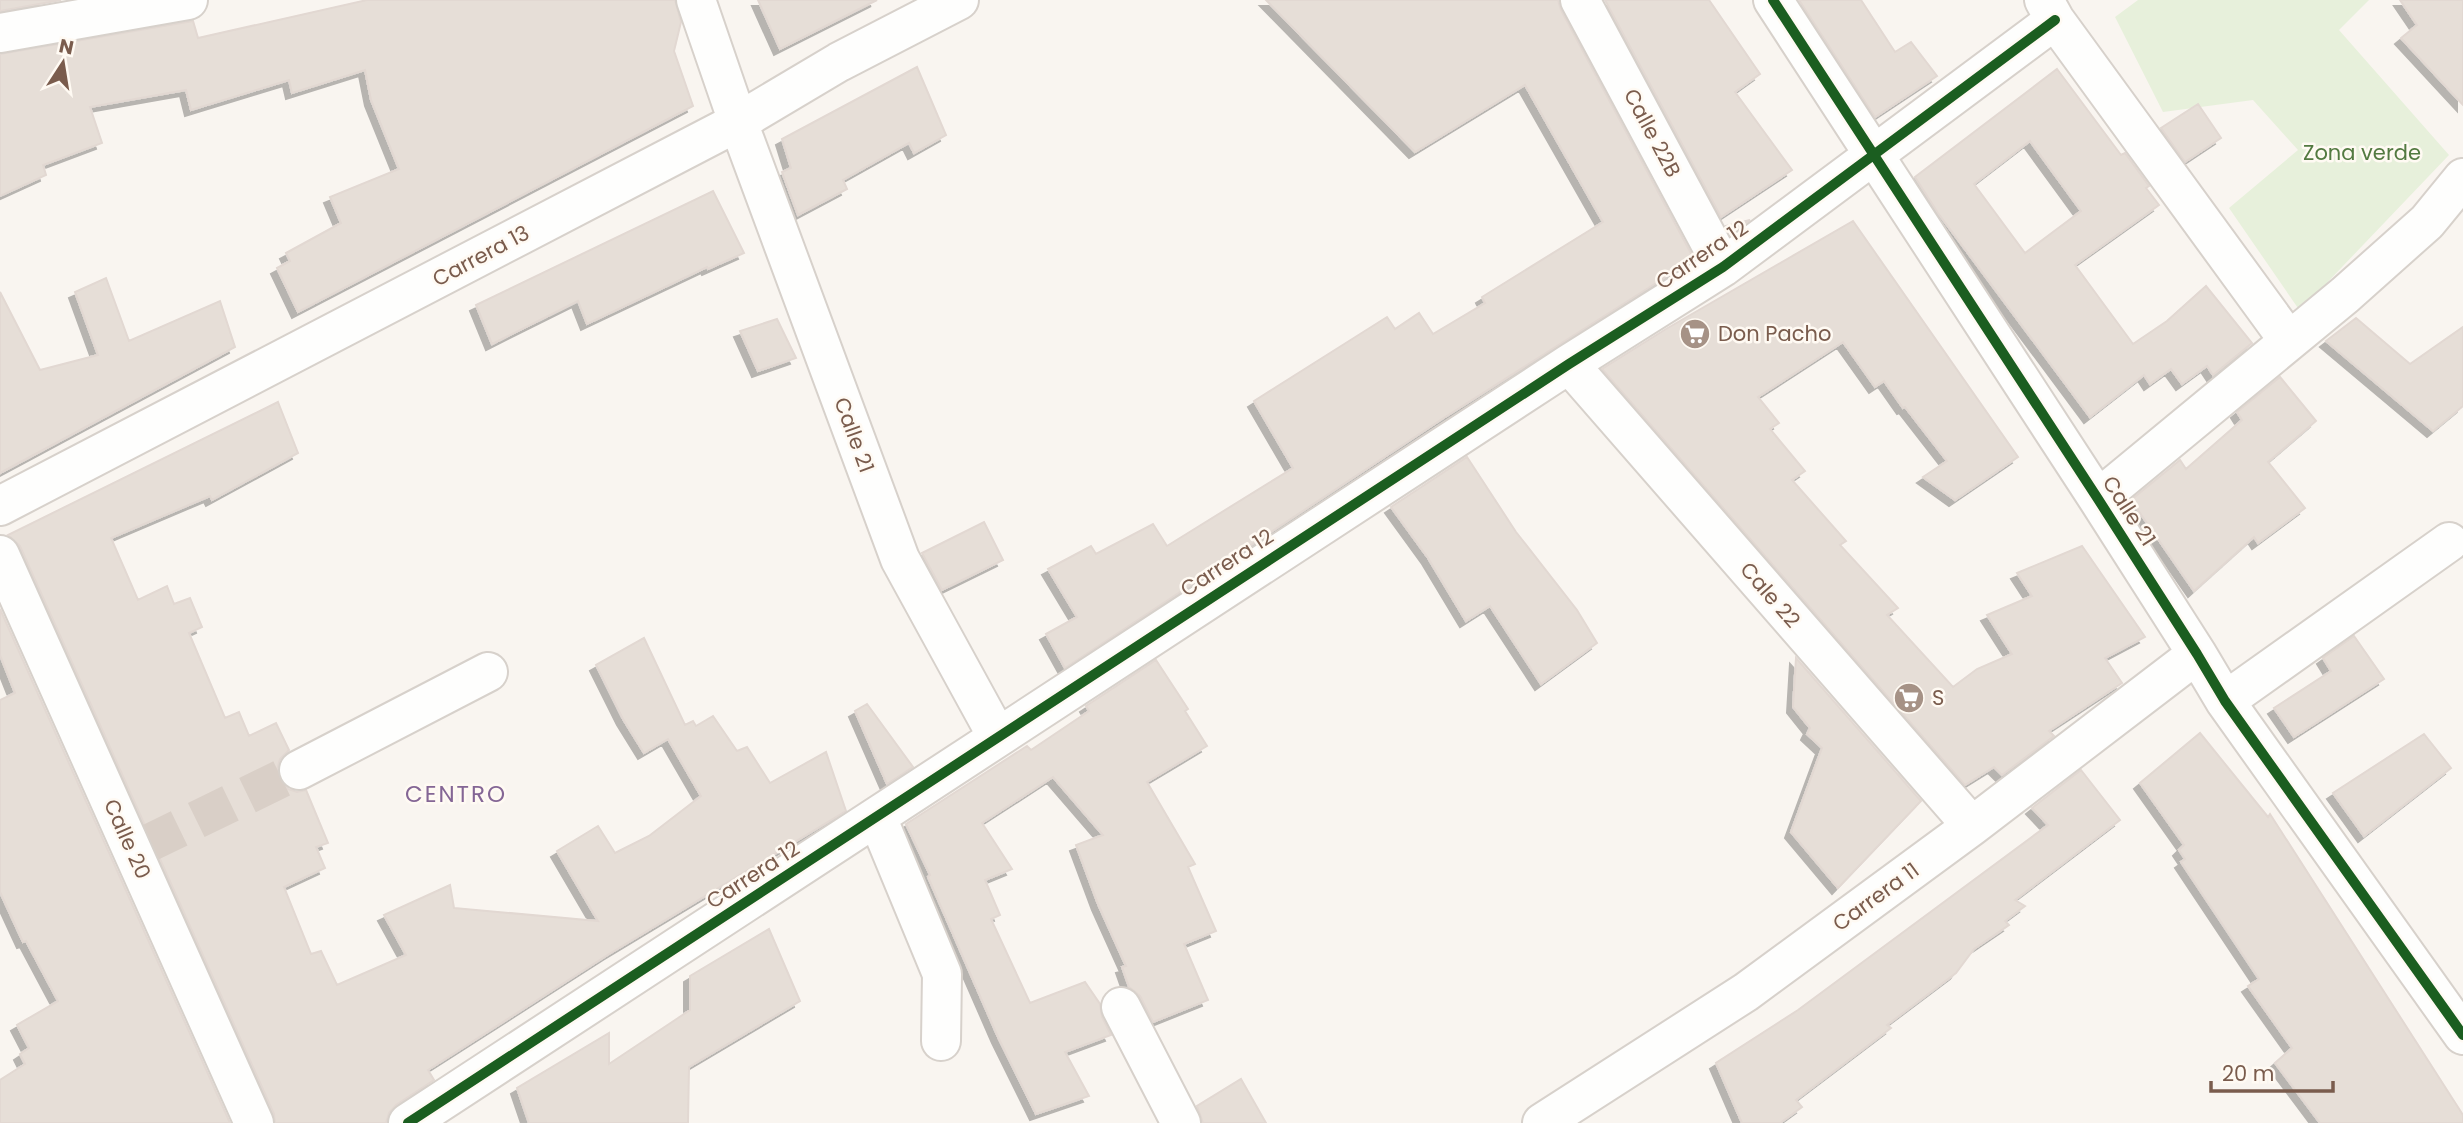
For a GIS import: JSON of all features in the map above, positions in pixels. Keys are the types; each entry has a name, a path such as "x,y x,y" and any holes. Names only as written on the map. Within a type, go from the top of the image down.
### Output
{"street":[{"path":"0,33 188,0"},
{"name":"Calle 21","path":"696,0 737,122 900,559 997,736"},
{"name":"Carrera 13","path":"0,506 737,122 839,62 959,0"},
{"name":"Calle 22B","path":"1580,0 1723,267"},
{"name":"Calle 21","path":"1773,0 2098,499 2225,701 2463,1035"},
{"path":"2050,10 2289,341"},
{"name":"Carrera 12","path":"408,1123 997,736 1723,267 1875,154 2050,10"},
{"path":"2098,499 2345,295 2427,222 2463,178"},
{"name":"Cale 22","path":"1569,364 1972,826"},
{"path":"2225,701 2449,542"},
{"name":"Calle 20","path":"0,555 138,847 254,1123"},
{"name":"Carrera 11","path":"1542,1123 1746,992 1972,826 2197,654"},
{"path":"299,770 488,672"},
{"path":"877,817 942,974 941,1041"},
{"path":"1121,1007 1181,1123"}],"green space":[{"name":"Zona verde","path":"2138,0 2369,0 2339,30 2449,155 2300,311 2229,208 2298,150 2253,100 2163,112 2115,17"}],"building":[{"path":"0,0 61,0 0,11"},
{"path":"367,0 675,0 681,22 674,51 693,106 298,312 277,268 290,261 286,253 341,223 330,197 399,169 371,100 365,70 292,93 289,80 191,110 186,90 90,107 102,143 43,165 46,175 0,196 0,54 193,21 198,38"},
{"path":"758,0 877,0 780,49"},
{"path":"1266,0 1558,0 1694,259 1442,419 1065,668 1046,634 1077,617 1048,569 1091,546 1096,554 1153,524 1167,546 1293,468 1254,401 1387,317 1395,329 1419,313 1433,334 1485,303 1482,297 1603,222 1525,85 1415,152"},
{"path":"1605,0 1709,0 1760,74 1735,92 1792,170 1721,217"},
{"path":"1799,0 1861,0 1895,52 1911,42 1937,76 1875,117"},
{"path":"2400,0 2463,0 2463,105 2401,38 2417,25"},
{"path":"917,67 946,135 914,153 909,143 843,180 847,189 798,215 782,172 791,168 782,139"},
{"path":"2057,69 2121,155 2125,153 2159,205 2075,265 2133,344 2167,321 2206,286 2252,343 2213,375 2207,366 2182,384 2171,369 2150,384 2144,375 2090,417 1938,213 1915,177","holes":["2030,141 2081,211 2025,253 1974,184"]},
{"path":"2198,104 2221,138 2185,162 2161,128"},
{"path":"713,191 744,253 708,269 707,267 587,324 578,301 492,344 476,305"},
{"path":"1750,220 1730,234 1726,226"},
{"path":"1853,221 2018,457 1955,500 1923,477 1947,461 1884,381 1875,387 1843,342 1758,397 1779,423 1770,429 1805,471 1792,480 1846,541 1840,545 1898,608 1887,615 1953,687 1977,669 2012,654 1987,615 2032,596 2017,573 2082,546 2145,637 2105,658 2122,683 2049,731 2054,736 2002,775 1994,767 1965,785 1602,369"},
{"path":"106,278 129,341 220,301 235,347 0,473 0,292 40,370 98,355 75,292"},
{"path":"2356,318 2410,364 2463,327 2463,406 2433,431 2326,341"},
{"path":"777,319 796,358 758,371 740,331"},
{"path":"2280,377 2316,421 2268,462 2305,508 2258,543 2254,537 2194,591 2131,500 2180,460 2186,469 2242,420 2237,412"},
{"path":"278,402 298,453 212,500 210,496 111,538 138,600 167,586 174,604 190,598 202,627 189,633 225,718 239,712 249,736 276,723 289,750 280,759 277,770 279,779 288,789 297,792 306,790 328,843 316,847 325,868 284,887 311,954 321,951 337,985 406,955 384,915 450,885 454,908 598,921 557,851 598,826 615,853 649,836 701,796 668,739 644,753 623,719 596,665 644,638 685,725 693,721 696,726 713,716 737,751 747,747 770,783 826,752 846,811 609,954 428,1070 434,1080 396,1105 389,1113 386,1123 275,1123 274,1114 20,546 8,535"},
{"path":"1467,457 1516,532 1577,610 1597,643 1541,684 1490,606 1466,621 1428,558 1391,507"},
{"path":"984,522 1003,560 942,590 922,553"},
{"path":"0,609 230,1123 0,1123 0,1080 25,1064 20,1054 29,1048 17,1025 58,1001 26,941 23,942 0,892 0,700 15,693 0,655"},
{"path":"2354,636 2384,679 2294,737 2274,708 2331,671 2323,658"},
{"path":"1796,658 1921,801 1838,888 1791,832 1822,748 1807,734 1810,728 1793,707"},
{"path":"1156,660 1188,709 1185,711 1207,746 1147,782 1195,864 1188,867 1216,931 1184,944 1208,1000 1153,1022 1140,996 1129,987 1122,967 1126,966 1098,904 1076,845 1103,835 1053,777 982,823 1012,869 985,880 1000,915 991,919 1030,1003 1085,982 1100,1004 1102,1017 1111,1035 1065,1052 1089,1096 1036,1114 998,1037 906,824 1027,746 1031,750 1089,711 1086,706"},
{"path":"867,704 913,767 887,784 855,711"},
{"path":"2200,733 2268,817 2270,814 2463,1115 2463,1123 2320,1123 2275,1063 2292,1048 2248,986 2259,979 2181,862 2185,859 2179,850 2184,845 2140,783"},
{"path":"2424,734 2451,768 2364,836 2333,793"},
{"path":"2081,770 2120,820 2015,900 2025,906 2005,921 2009,925 1974,949 1956,973 1887,1025 1891,1028 1796,1100 1802,1107 1780,1123 1742,1123 1716,1063 1798,1010 2048,825 2032,808"},
{"path":"769,929 800,1001 689,1067 688,1123 529,1123 517,1088 609,1033 609,1064 690,1010 690,976"},
{"path":"1241,1079 1266,1123 1203,1123 1197,1106"}],"tunnel":[{"path":"145,845 299,770"}],"cycle path":[{"path":"1773,0 2098,499 2225,701 2463,1035"},
{"path":"408,1123 1569,364 1723,267 2055,20"}],"place":[{"name":"Don Pacho","path":"1695,334"},
{"name":"S","path":"1909,698"}],"district":[{"name":"CENTRO","path":"456,794"}]}
